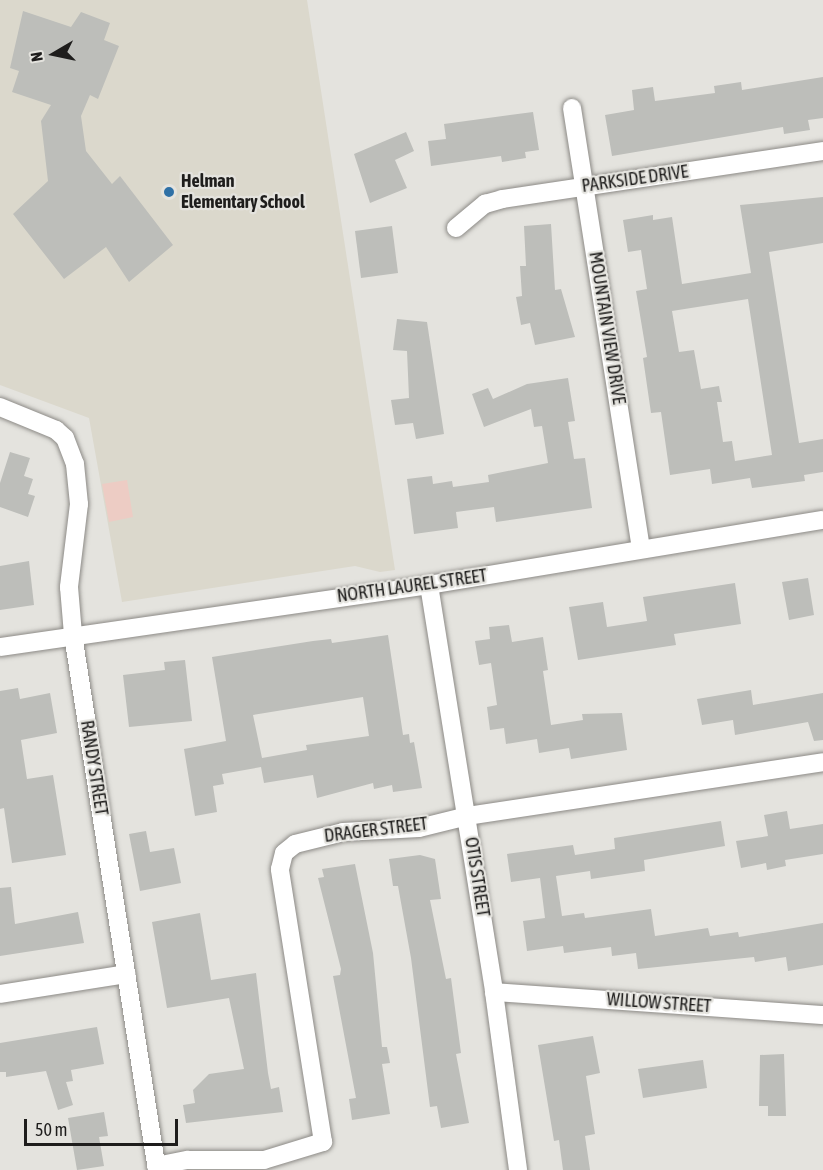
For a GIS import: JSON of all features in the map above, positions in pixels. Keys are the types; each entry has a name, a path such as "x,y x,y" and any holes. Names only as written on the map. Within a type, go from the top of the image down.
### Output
{"street":[{"name":"MOUNTAIN VIEW DRIVE","path":"572,108 641,548"},
{"name":"PARKSIDE DRIVE","path":"456,228 485,204 823,151"},
{"name":"RANDY STREET","path":"0,407 56,430 71,450 79,504 69,587 73,635 156,1168"},
{"name":"NORTH LAUREL STREET","path":"0,647 429,585 641,548 823,520"},
{"name":"OTIS STREET","path":"429,585 494,992 518,1170"},
{"name":"DRAGER STREET","path":"156,1168 188,1160 264,1160 323,1143 280,869 284,853 295,844 343,832 419,828 467,816 823,762"},
{"path":"0,994 126,974"},
{"name":"WILLOW STREET","path":"494,992 823,1015"}],"shaded area":[{"name":"Helman Elementary School","path":"0,0 307,0 395,570 380,572 355,566 122,602 89,418 0,385"},
{"path":"127,480 133,517 109,522 102,484"}],"building":[{"name":"Helman Elementary School","path":"23,11 71,27 81,12 110,23 104,40 119,46 98,99 90,95 81,116 86,151 112,184 120,176 173,245 129,282 106,247 64,279 13,214 48,181 41,121 51,105 12,92 19,71 10,68"},
{"path":"823,77 823,118 808,120 810,130 784,134 783,127 612,156 605,115 634,110 632,90 653,87 655,101 715,93 714,86 741,82 742,90"},
{"path":"533,112 539,150 525,152 526,158 502,162 501,156 431,166 428,141 446,139 444,124"},
{"path":"406,132 414,151 395,160 407,188 370,203 354,154"},
{"path":"823,197 823,243 769,252 799,443 823,439 823,472 804,475 805,481 752,488 750,478 712,484 710,469 670,475 661,412 651,413 643,358 647,357 636,291 647,289 641,250 628,252 623,220 653,215 653,220 672,217 682,284 751,273 740,205","holes":["748,299 772,455 735,461 732,441 723,442 717,402 722,402 719,386 701,389 694,350 679,352 672,311"]},
{"path":"551,224 555,290 561,289 575,337 535,345 530,323 521,325 516,297 522,296 520,266 526,266 524,226"},
{"path":"392,226 398,273 361,278 355,231"},
{"path":"397,319 427,322 444,434 416,439 413,423 395,425 391,400 409,398 407,351 393,350"},
{"path":"568,378 575,421 568,422 574,459 585,458 592,508 496,522 494,507 456,512 458,528 414,534 407,479 432,476 433,484 452,481 453,487 489,482 488,475 548,463 542,426 534,427 531,409 484,427 472,394 488,388 493,399 527,384"},
{"path":"10,452 30,458 24,476 33,479 28,494 35,496 28,517 0,507 0,483"},
{"path":"29,561 34,605 0,610 0,566"},
{"path":"808,578 814,615 789,620 782,582"},
{"path":"735,583 741,624 674,634 676,645 578,660 569,607 603,602 607,627 647,621 643,597"},
{"path":"509,625 512,642 543,637 548,670 543,671 551,725 583,720 582,714 622,713 627,750 571,759 569,748 539,753 537,739 506,744 504,728 490,730 487,707 497,705 491,663 479,665 475,641 490,639 489,627"},
{"path":"388,635 403,735 409,734 410,743 414,742 422,788 393,792 392,785 374,789 373,783 317,798 313,775 264,783 261,767 222,774 224,784 213,786 217,812 195,816 184,749 226,741 212,657 313,641 331,639 332,643","holes":["363,697 369,736 306,745 307,750 262,758 253,715"]},
{"path":"185,660 192,721 129,727 123,675 165,670 164,662"},
{"path":"18,688 20,699 50,693 57,733 21,740 27,779 53,775 66,855 12,863 4,808 0,809 0,691"},
{"path":"751,690 753,705 823,693 823,740 814,741 808,722 735,735 733,720 702,725 697,699"},
{"path":"787,811 790,829 823,824 823,854 785,860 786,866 767,870 766,863 741,868 736,841 768,836 764,815"},
{"path":"721,821 725,846 644,860 645,871 591,879 590,871 556,876 562,916 584,913 585,918 651,909 655,936 708,928 710,936 738,932 739,937 823,923 823,965 788,971 786,957 755,962 754,957 638,969 636,953 612,956 611,947 564,953 563,946 527,951 523,921 545,918 540,878 511,882 507,854 573,845 575,855 615,849 614,838"},
{"path":"146,831 150,852 174,848 181,883 140,891 129,834"},
{"path":"420,855 435,859 441,899 430,900 446,979 451,978 461,1053 456,1054 469,1123 441,1128 437,1106 430,1107 411,958 398,886 393,886 389,859"},
{"path":"355,864 373,953 382,1047 387,1047 390,1063 382,1064 390,1114 352,1120 349,1099 356,1098 333,976 340,975 341,969 318,878 324,877 322,869"},
{"path":"11,887 15,924 78,912 84,943 0,956 0,888"},
{"path":"200,913 211,980 256,973 271,1089 279,1087 283,1112 186,1123 183,1105 195,1103 193,1090 209,1074 244,1069 229,998 167,1008 152,922"},
{"path":"97,1027 104,1064 71,1070 73,1081 66,1082 73,1105 58,1110 46,1071 6,1077 6,1072 0,1072 0,1043"},
{"path":"593,1036 600,1073 586,1076 595,1134 585,1136 590,1170 563,1170 559,1140 554,1141 538,1045"},
{"path":"784,1054 786,1116 768,1116 768,1106 759,1106 760,1055"},
{"path":"703,1060 707,1088 643,1098 638,1069"},
{"path":"104,1112 108,1136 99,1137 104,1166 77,1170 68,1118"}],"place":[{"name":"Helman Elementary School","path":"169,192"}]}
